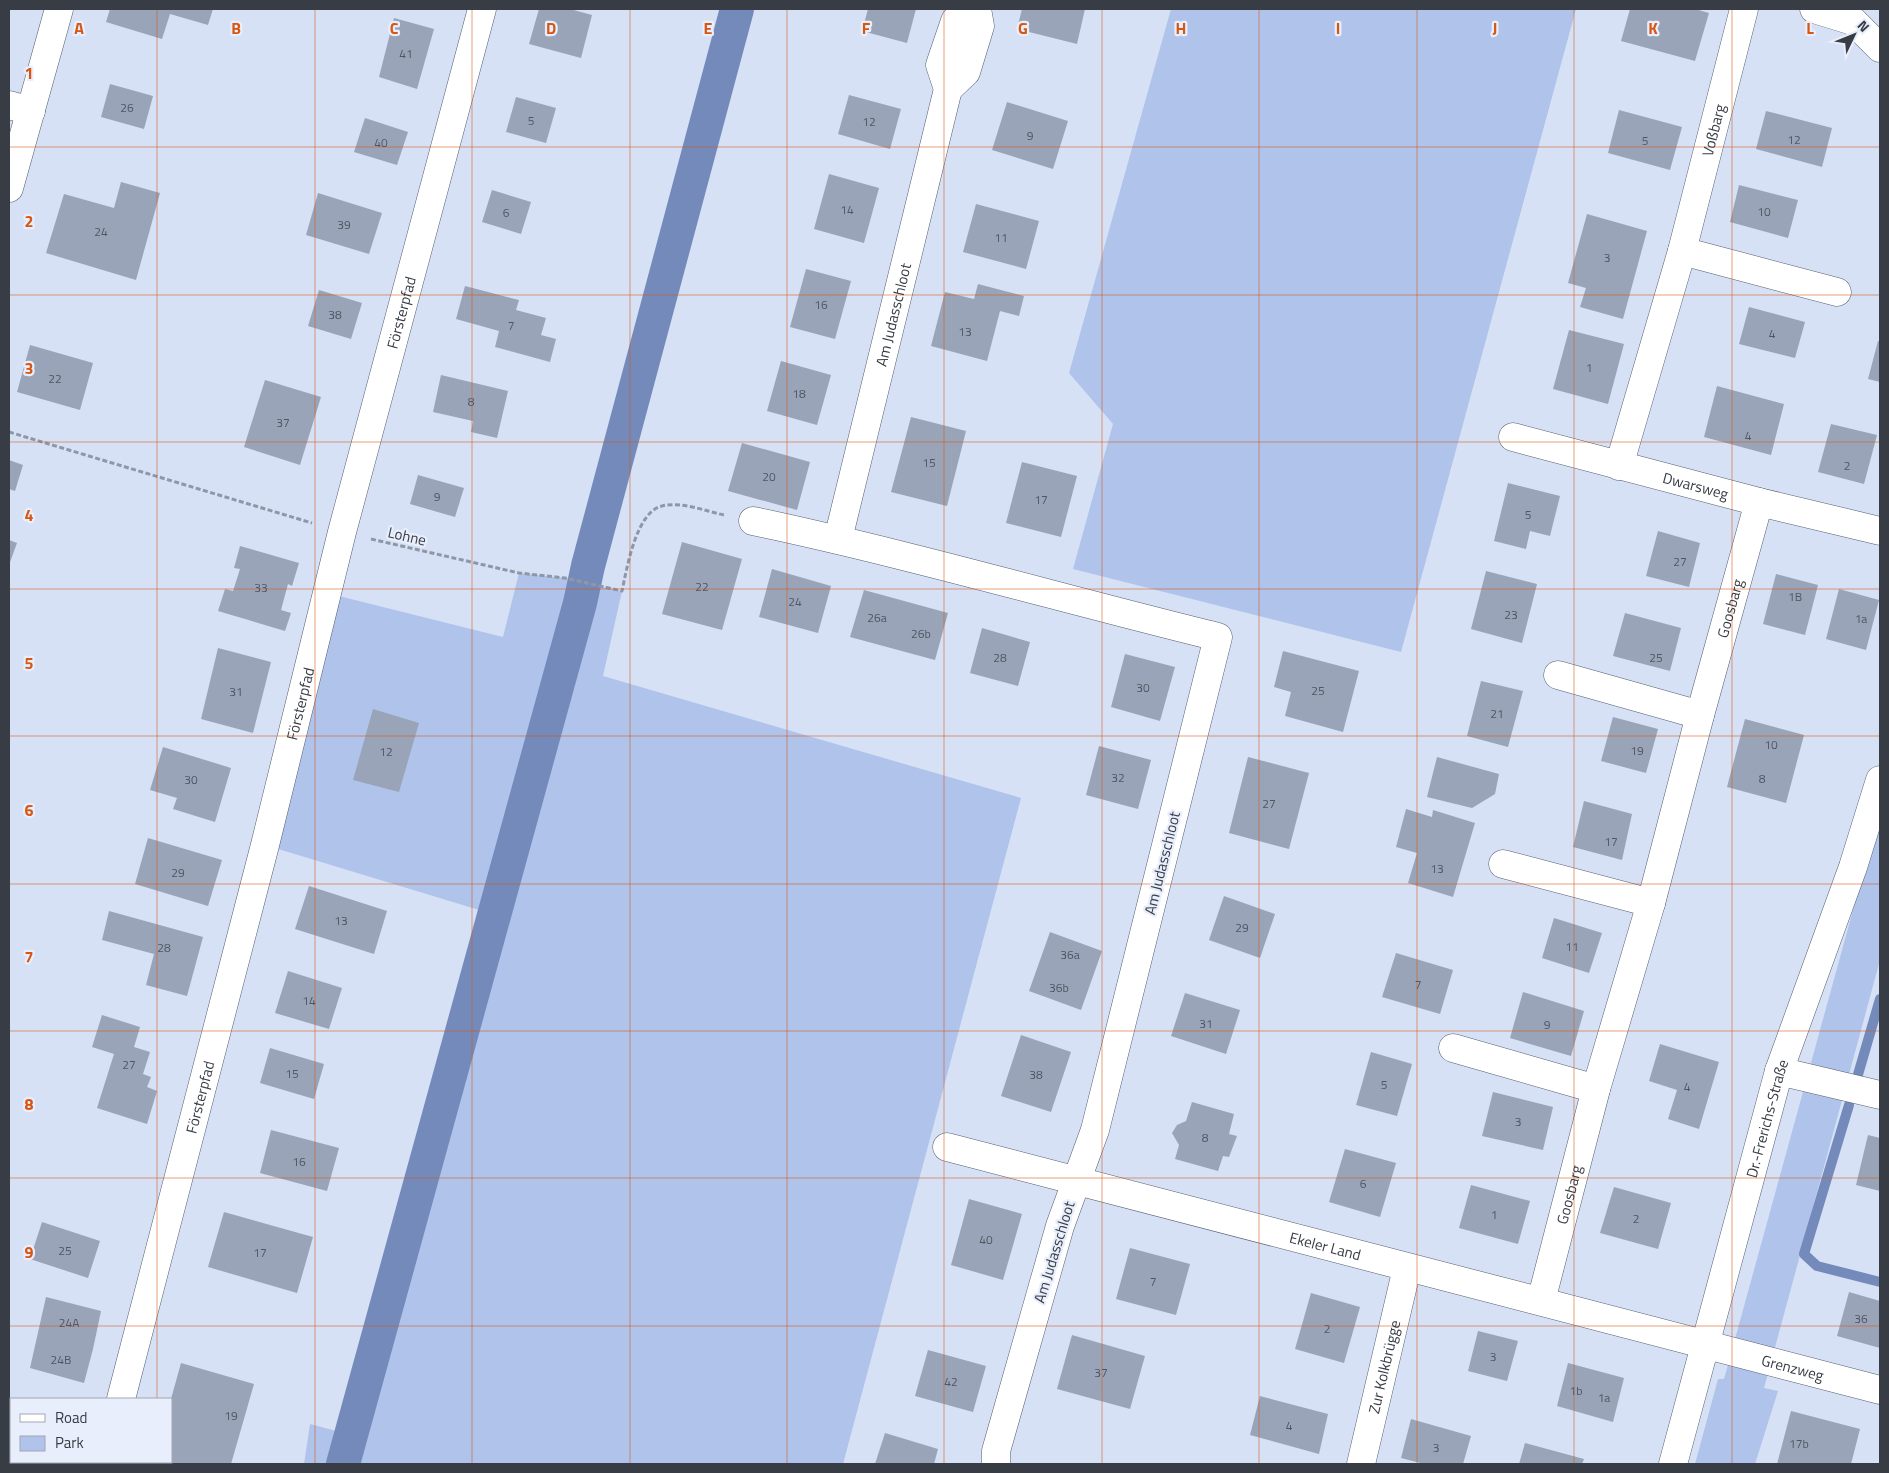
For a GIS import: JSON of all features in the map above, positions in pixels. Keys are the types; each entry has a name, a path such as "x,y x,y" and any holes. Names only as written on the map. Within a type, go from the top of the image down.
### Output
{"street":[{"path":"9,188 20,108 59,9"},
{"name":"Försterpfad","path":"121,1398 265,844 342,532 482,9"},
{"path":"966,9 955,21 940,65 948,89 966,72 980,26 977,9"},
{"name":"Voßbarg","path":"1619,466 1682,252 1744,9"},
{"path":"1814,9 1853,21 1880,48"},
{"name":"Am Judasschloot","path":"838,539 948,89"},
{"path":"1682,252 1838,292"},
{"name":"Dwarsweg","path":"1512,437 1759,502 1880,531"},
{"name":"Goosbarg","path":"1541,1301 1596,1089 1651,903 1700,715 1759,502"},
{"name":"Am Judasschloot","path":"753,521 838,539 1218,637 1095,1130 1058,1235 996,1451 996,1464"},
{"path":"1558,676 1700,715"},
{"name":"Dr.-Frerichs-Straße","path":"1673,1464 1779,1071 1853,868 1880,780"},
{"path":"1504,864 1651,903"},
{"path":"1453,1048 1596,1089"},
{"path":"1779,1071 1880,1095"},
{"name":"Ekeler Land","path":"947,1147 1705,1344"},
{"name":"Zur Kolkbrügge","path":"1361,1464 1407,1268"},
{"name":"Grenzweg","path":"1705,1344 1880,1390"}],"path":[{"name":"Lohne","path":"9,432 342,532 519,573 565,578 622,590 634,539 648,515 661,506 682,506 753,521"}],"green space":[{"path":"1171,9 1576,9 1401,652 1073,569 1113,424 1069,373"},
{"path":"519,573 565,578 622,591 603,676 1021,798 843,1464 304,1464 310,1424 355,1436 489,913 265,845 327,593 503,637"},
{"path":"1880,812 1880,960 1764,1388 1778,1391 1755,1464 1695,1464 1718,1379 1724,1379"}],"building":[{"path":"110,9 213,9 208,25 170,14 162,39 106,22"},
{"path":"539,9 570,9 592,15 581,58 529,44"},
{"path":"868,9 916,9 907,43 862,31"},
{"path":"1022,9 1085,9 1077,44 1017,29"},
{"path":"1630,9 1695,9 1709,13 1695,61 1621,41"},
{"path":"394,18 434,29 417,89 379,77"},
{"path":"110,84 153,96 144,129 101,117"},
{"path":"849,95 901,109 890,149 838,134"},
{"path":"516,97 556,108 546,143 506,132"},
{"path":"1007,102 1068,121 1053,169 992,150"},
{"path":"1619,110 1682,127 1670,170 1608,153"},
{"path":"1766,111 1832,128 1822,167 1756,149"},
{"path":"365,118 408,132 397,165 354,152"},
{"path":"829,174 879,188 864,243 814,229"},
{"path":"121,182 160,193 136,280 46,253 64,194 114,208"},
{"path":"1739,185 1798,200 1788,238 1730,222"},
{"path":"492,190 531,202 521,234 482,222"},
{"path":"318,193 382,213 369,254 306,235"},
{"path":"976,204 1039,221 1026,269 963,252"},
{"path":"1587,214 1647,231 1623,319 1580,307 1586,288 1568,283"},
{"path":"806,269 851,281 835,339 790,327"},
{"path":"978,284 1024,296 1019,316 1000,311 987,361 931,346 945,292 974,299"},
{"path":"465,286 519,300 516,310 546,318 541,335 556,339 550,362 495,347 499,331 456,319"},
{"path":"319,290 362,303 351,339 308,326"},
{"path":"1749,307 1805,322 1795,358 1739,344"},
{"path":"1569,330 1624,344 1608,404 1553,389"},
{"path":"1878,341 1880,341 1880,382 1868,379"},
{"path":"30,345 93,363 80,410 17,392"},
{"path":"781,361 831,375 817,425 767,411"},
{"path":"441,375 508,391 497,438 471,432 473,421 433,412"},
{"path":"265,380 321,397 300,465 244,447"},
{"path":"1717,386 1784,404 1771,455 1704,437"},
{"path":"911,417 966,431 947,506 891,492"},
{"path":"1831,424 1877,435 1864,484 1818,472"},
{"path":"742,443 810,462 797,510 728,491"},
{"path":"9,460 23,465 15,491 9,489"},
{"path":"1022,462 1077,476 1061,537 1006,523"},
{"path":"418,475 464,488 455,517 410,504"},
{"path":"1508,483 1560,496 1550,536 1530,531 1526,549 1494,541"},
{"path":"1658,531 1700,543 1689,587 1646,576"},
{"path":"9,540 17,543 9,565"},
{"path":"682,542 742,559 722,630 662,614"},
{"path":"240,546 299,563 292,586 288,584 281,610 291,613 285,631 218,611 225,589 233,591 240,569 234,568"},
{"path":"772,569 831,586 818,633 759,617"},
{"path":"1486,571 1537,584 1522,643 1471,629"},
{"path":"1776,574 1818,585 1805,635 1763,624"},
{"path":"1839,589 1879,600 1866,650 1826,639"},
{"path":"864,590 948,613 935,660 850,637"},
{"path":"1625,613 1681,628 1670,671 1613,656"},
{"path":"982,628 1030,642 1018,686 970,673"},
{"path":"218,648 271,662 253,733 201,719"},
{"path":"1283,651 1359,671 1343,732 1285,716 1291,692 1274,687"},
{"path":"1125,654 1175,667 1160,721 1111,707"},
{"path":"1481,681 1523,691 1508,747 1467,736"},
{"path":"373,709 419,723 399,792 353,780"},
{"path":"1613,717 1658,729 1646,773 1601,761"},
{"path":"1745,719 1804,735 1786,803 1727,787"},
{"path":"1099,746 1151,760 1138,809 1086,795"},
{"path":"163,747 231,768 215,822 173,809 177,798 150,790"},
{"path":"1248,757 1309,773 1289,849 1229,833"},
{"path":"1437,757 1499,774 1495,794 1472,808 1427,797"},
{"path":"1584,801 1632,814 1622,860 1573,847"},
{"path":"1406,809 1432,817 1433,810 1475,823 1453,897 1408,883 1417,853 1396,847"},
{"path":"148,838 222,860 208,906 135,884"},
{"path":"309,886 387,911 374,954 295,929"},
{"path":"1224,896 1275,914 1260,958 1209,940"},
{"path":"109,911 203,937 187,996 146,985 154,954 102,940"},
{"path":"1554,918 1602,933 1589,973 1542,958"},
{"path":"1050,932 1102,951 1081,1010 1029,991"},
{"path":"1396,953 1453,970 1440,1014 1382,997"},
{"path":"288,971 342,988 329,1029 275,1013"},
{"path":"1523,992 1584,1011 1571,1056 1510,1038"},
{"path":"1185,993 1240,1010 1226,1054 1171,1036"},
{"path":"102,1015 140,1027 134,1047 150,1052 143,1074 151,1077 147,1087 157,1091 147,1124 97,1108 114,1054 92,1047"},
{"path":"1021,1035 1071,1052 1051,1112 1001,1096"},
{"path":"1660,1044 1719,1062 1699,1129 1668,1119 1677,1090 1649,1081"},
{"path":"270,1048 324,1064 314,1099 260,1083"},
{"path":"1371,1052 1412,1064 1397,1116 1356,1105"},
{"path":"1493,1092 1553,1107 1543,1150 1482,1136"},
{"path":"1192,1102 1234,1114 1229,1134 1237,1136 1229,1157 1223,1156 1218,1171 1175,1159 1179,1145 1172,1133 1177,1125 1186,1121"},
{"path":"271,1130 339,1148 327,1191 260,1173"},
{"path":"1868,1135 1880,1138 1880,1191 1856,1185"},
{"path":"1345,1149 1396,1163 1380,1217 1329,1202"},
{"path":"1471,1185 1530,1201 1518,1244 1459,1228"},
{"path":"1614,1187 1671,1203 1658,1249 1600,1233"},
{"path":"969,1199 1022,1214 1003,1280 951,1265"},
{"path":"224,1212 313,1237 297,1293 208,1267"},
{"path":"42,1222 100,1241 88,1278 30,1259"},
{"path":"1130,1248 1190,1264 1176,1315 1116,1299"},
{"path":"1849,1292 1880,1301 1880,1348 1837,1336"},
{"path":"1311,1293 1360,1307 1344,1363 1295,1349"},
{"path":"46,1297 101,1311 84,1383 30,1368"},
{"path":"1478,1331 1518,1341 1507,1381 1468,1371"},
{"path":"1072,1335 1145,1356 1130,1409 1057,1389"},
{"path":"928,1350 986,1366 973,1412 915,1396"},
{"path":"181,1363 254,1384 231,1464 153,1464 172,1463 171,1398"},
{"path":"1568,1363 1624,1378 1613,1422 1557,1406"},
{"path":"1260,1396 1328,1414 1319,1454 1250,1435"},
{"path":"1791,1411 1860,1429 1851,1464 1777,1464"},
{"path":"1411,1419 1471,1436 1463,1464 1424,1464 1401,1458"},
{"path":"885,1433 938,1449 934,1464 875,1464"},
{"path":"1525,1443 1584,1459 1582,1464 1519,1464"},
{"path":"9,1454 10,1463 29,1464 9,1464"}],"waterway":[{"path":"343,1464 580,603 588,566 737,9"},
{"path":"1857,1078 1880,999"},
{"path":"1849,1105 1804,1254 1817,1266 1880,1282"}]}
